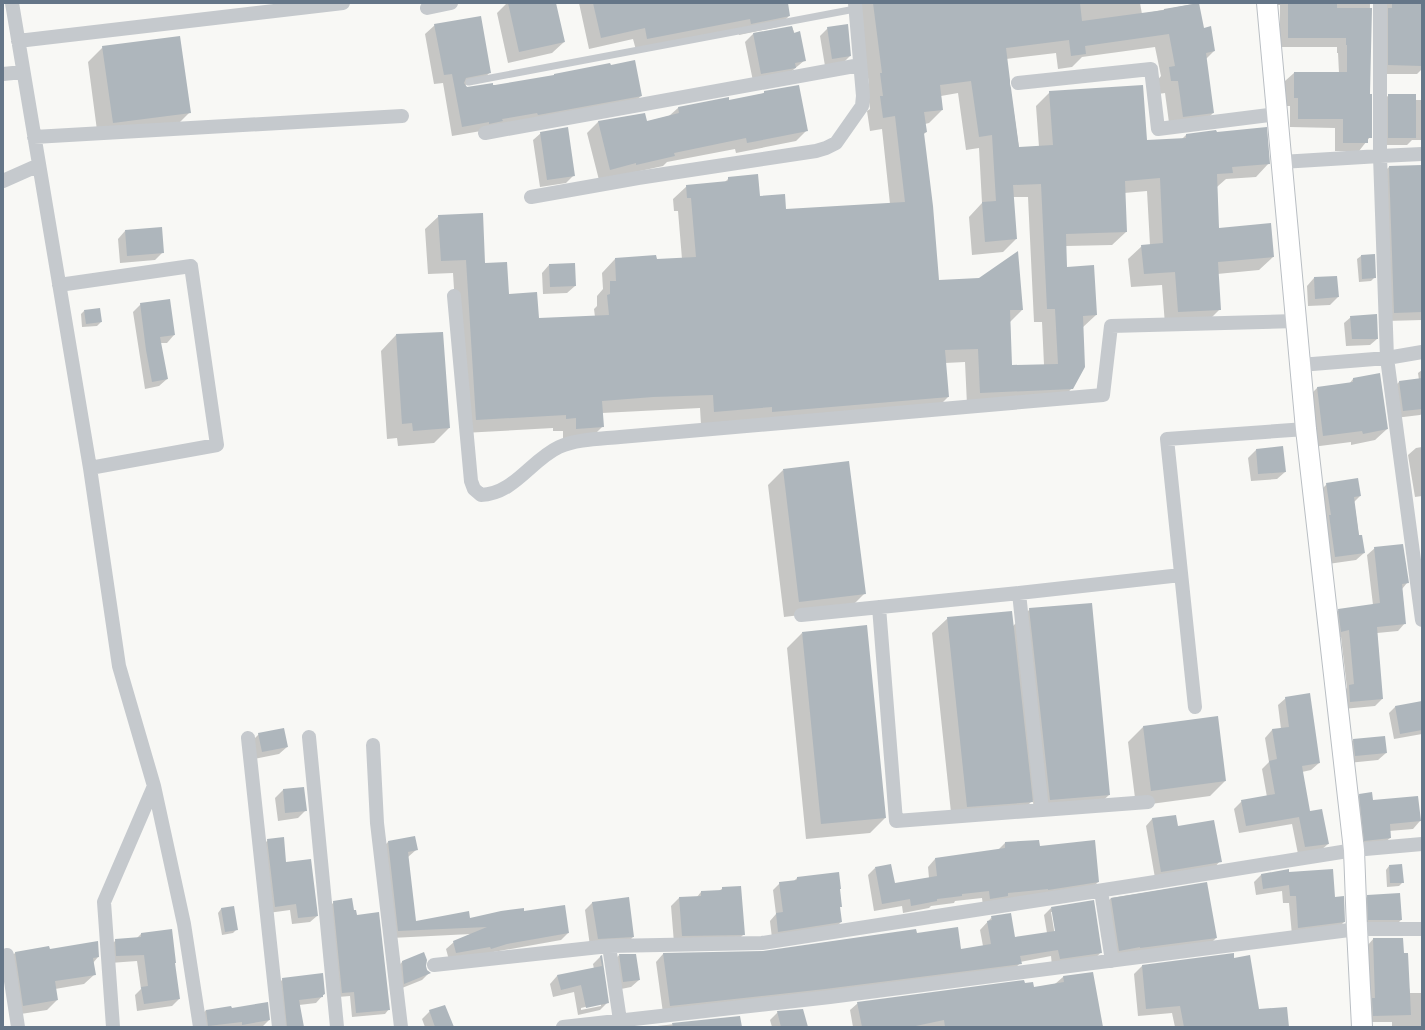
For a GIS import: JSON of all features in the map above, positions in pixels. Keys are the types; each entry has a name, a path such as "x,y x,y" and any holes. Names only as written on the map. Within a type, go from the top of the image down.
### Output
{"street":[{"path":"12,3 90,468 119,666 154,786 184,924 200,1027"},
{"path":"18,42 343,3"},
{"path":"427,8 451,3"},
{"path":"1267,3 1306,429 1354,850 1356,929 1362,1027"},
{"path":"1380,3 1380,156 1388,358 1422,620"},
{"path":"531,197 638,178 826,148 836,143 862,106 863,96 855,6"},
{"path":"485,133 860,65"},
{"path":"1018,83 1151,69 1158,129 1277,114"},
{"path":"3,74 23,72"},
{"path":"34,137 402,116"},
{"path":"1281,162 1422,154"},
{"path":"3,181 39,165"},
{"path":"59,285 191,266 217,445 90,468"},
{"path":"454,296 470,482 474,490 481,495 491,495 503,490 558,448 577,442 1103,395 1111,326 1296,321"},
{"path":"1300,365 1388,358 1422,352"},
{"path":"1195,707 1167,439 1306,429"},
{"path":"801,615 1181,575"},
{"path":"1019,593 1042,810"},
{"path":"879,606 896,821 1148,802"},
{"path":"309,737 337,1027"},
{"path":"248,738 279,1027"},
{"path":"373,745 377,823 400,1027"},
{"path":"113,1027 104,902 154,786"},
{"path":"434,965 609,946 762,943 1101,891 1354,850 1422,844"},
{"path":"1101,891 1112,960"},
{"path":"563,1027 620,1024 1356,929 1422,929"},
{"path":"609,946 620,1024"},
{"path":"7,955 18,1027"}],"lane":[{"path":"469,82 855,6"}],"building":[{"path":"508,3 556,3 565,42 519,52"},
{"path":"593,3 788,3 790,16 751,24 750,19 647,39 645,28 601,38"},
{"path":"873,3 1080,3 1082,21 1164,10 1199,3 1204,28 1211,26 1215,51 1206,53 1214,113 1183,117 1178,81 1171,81 1169,67 1175,66 1169,34 1085,46 1086,54 1071,56 1069,40 1006,48 1019,147 1053,145 1049,91 1143,85 1147,140 1186,138 1186,134 1216,130 1217,132 1267,127 1270,164 1232,167 1233,173 1217,174 1219,228 1271,223 1274,257 1218,262 1221,310 1178,312 1175,272 1144,274 1141,245 1163,243 1160,178 1125,181 1127,232 1066,234 1067,267 1094,265 1097,315 1083,316 1085,367 1073,389 980,393 978,349 945,350 949,397 772,412 772,407 714,412 713,395 653,397 602,401 604,427 576,429 576,418 566,419 566,415 476,420 466,260 441,261 438,215 483,213 485,263 507,262 509,294 537,292 539,318 609,315 607,295 610,294 610,281 616,281 615,258 656,255 657,259 696,257 691,198 687,198 686,185 728,181 728,177 758,174 760,196 785,194 786,209 905,202 895,116 883,118 880,96 883,96 880,73 882,73","holes":["971,81 979,137 992,135 996,201 982,202 985,242 1017,239 1013,185 1041,184 1047,309 1055,309 1058,364 1012,365 1010,310 1023,310 1018,251 979,278 939,280 933,206 924,133 927,132 924,112 943,110 940,85"]},
{"path":"1288,3 1337,3 1337,8 1372,8 1370,94 1372,94 1372,138 1368,138 1368,143 1343,143 1343,119 1298,119 1298,98 1294,98 1294,72 1347,72 1347,45 1346,38 1288,38"},
{"path":"1392,3 1422,3 1422,66 1388,65 1388,8 1392,8"},
{"path":"481,16 491,73 466,78 464,83 467,87 493,83 493,85 495,85 554,75 610,63 611,65 635,60 642,96 538,115 537,113 502,119 503,121 489,124 489,122 462,127 452,74 444,75 434,24"},
{"path":"848,24 851,56 832,59 827,27"},
{"path":"792,26 794,33 800,31 806,61 795,63 796,68 761,74 753,33"},
{"path":"180,36 191,113 113,123 102,46"},
{"path":"799,85 808,131 747,143 746,138 674,153 675,156 636,165 636,163 610,170 598,121 645,113 647,121 679,113 678,107 729,97 729,100 764,93 764,91"},
{"path":"1388,94 1416,94 1416,138 1388,138"},
{"path":"568,127 575,176 547,180 540,132"},
{"path":"1422,165 1422,312 1394,313 1389,166"},
{"path":"162,227 164,253 127,256 125,230"},
{"path":"1375,254 1376,278 1362,279 1361,255"},
{"path":"575,263 576,286 550,287 549,264"},
{"path":"1337,276 1339,297 1315,299 1314,277"},
{"path":"170,299 175,335 160,337 168,379 152,382 140,303"},
{"path":"100,308 102,322 86,324 84,310"},
{"path":"1377,314 1378,339 1352,339 1350,316"},
{"path":"443,332 450,428 413,431 412,423 402,424 396,334"},
{"path":"1380,373 1388,429 1363,434 1362,431 1323,436 1317,387 1353,382 1353,378"},
{"path":"1422,378 1422,409 1403,411 1399,381"},
{"path":"1283,446 1286,472 1258,474 1256,449"},
{"path":"849,461 866,594 799,602 783,469"},
{"path":"1358,478 1361,496 1354,497 1359,535 1362,535 1365,553 1335,557 1326,483"},
{"path":"1403,544 1409,583 1402,584 1406,624 1377,627 1383,699 1350,702 1349,685 1354,684 1349,630 1341,632 1338,609 1380,603 1374,547"},
{"path":"1092,603 1110,795 1050,800 1029,608"},
{"path":"1012,611 1033,802 967,807 947,617"},
{"path":"867,625 886,818 821,824 802,632"},
{"path":"1310,693 1320,763 1302,766 1310,811 1322,809 1329,844 1305,847 1299,817 1246,826 1241,800 1275,794 1269,761 1277,759 1272,729 1289,727 1285,697"},
{"path":"1422,701 1422,730 1400,734 1395,706"},
{"path":"1218,716 1226,781 1151,791 1143,726"},
{"path":"284,728 288,747 262,752 258,733"},
{"path":"1385,736 1387,753 1355,756 1353,739"},
{"path":"304,787 307,811 285,813 283,789"},
{"path":"1372,792 1373,800 1418,796 1421,821 1390,824 1391,838 1364,841 1359,794"},
{"path":"1176,815 1178,826 1214,820 1222,862 1161,872 1152,818"},
{"path":"415,836 418,850 408,852 416,921 469,911 470,918 501,911 524,908 524,911 565,905 569,933 507,944 491,949 490,947 456,953 453,941 487,927 398,931 388,841"},
{"path":"284,837 286,862 311,859 318,916 298,918 296,904 275,907 267,839"},
{"path":"1039,840 1040,846 1095,840 1099,882 1048,890 1008,893 1008,896 990,899 989,891 962,894 962,896 937,899 937,901 911,906 910,899 882,904 875,867 891,864 895,883 937,876 935,858 1005,848 1005,842"},
{"path":"1402,864 1404,883 1390,883 1389,865"},
{"path":"1289,869 1289,872 1333,869 1335,897 1344,896 1345,922 1298,928 1296,896 1290,896 1289,885 1263,889 1261,874"},
{"path":"839,872 842,922 778,932 776,913 783,912 779,882 797,880 797,877"},
{"path":"1207,882 1217,938 1140,947 1119,951 1111,898"},
{"path":"741,886 745,935 682,936 679,897 701,896 701,891 722,890 722,887"},
{"path":"1400,893 1402,920 1368,920 1367,895"},
{"path":"629,897 634,937 598,939 592,902"},
{"path":"352,898 354,910 356,910 357,915 379,912 390,1010 356,1013 354,992 342,993 333,901"},
{"path":"1094,900 1102,953 1060,959 1058,950 1020,956 1022,964 825,989 670,1006 663,953 763,951 916,929 917,933 958,927 961,949 991,944 987,921 992,920 991,916 1011,913 1015,937 1055,931 1051,907"},
{"path":"234,906 238,930 225,932 221,908"},
{"path":"172,929 180,999 144,1004 141,987 148,986 144,955 116,956 115,939 141,937 141,933"},
{"path":"1373,938 1403,938 1404,953 1408,953 1411,1015 1373,1016 1372,998 1375,998"},
{"path":"98,941 99,957 93,958 96,975 55,981 58,1000 23,1006 15,952 49,946 50,949"},
{"path":"424,952 427,960 427,970 431,973 404,984 402,961"},
{"path":"1234,953 1234,958 1250,955 1259,1009 1287,1007 1289,1027 1184,1027 1180,1006 1146,1009 1142,965"},
{"path":"619,954 636,954 640,980 623,982"},
{"path":"602,955 609,1003 586,1008 581,985 561,990 557,975 602,966 600,956"},
{"path":"1093,972 1103,1027 945,1027 944,1020 911,1027 862,1027 857,1002 1024,980 1025,983 1033,982 1034,987 1064,982 1063,976"},
{"path":"323,973 325,994 323,997 299,1000 304,1027 287,1027 282,978"},
{"path":"268,1002 270,1020 242,1025 242,1022 208,1026 206,1010 231,1006 232,1008"},
{"path":"445,1005 454,1027 435,1027 429,1010"},
{"path":"803,1009 808,1027 781,1027 777,1011"},
{"path":"740,1016 742,1027 673,1027 672,1023"}]}
